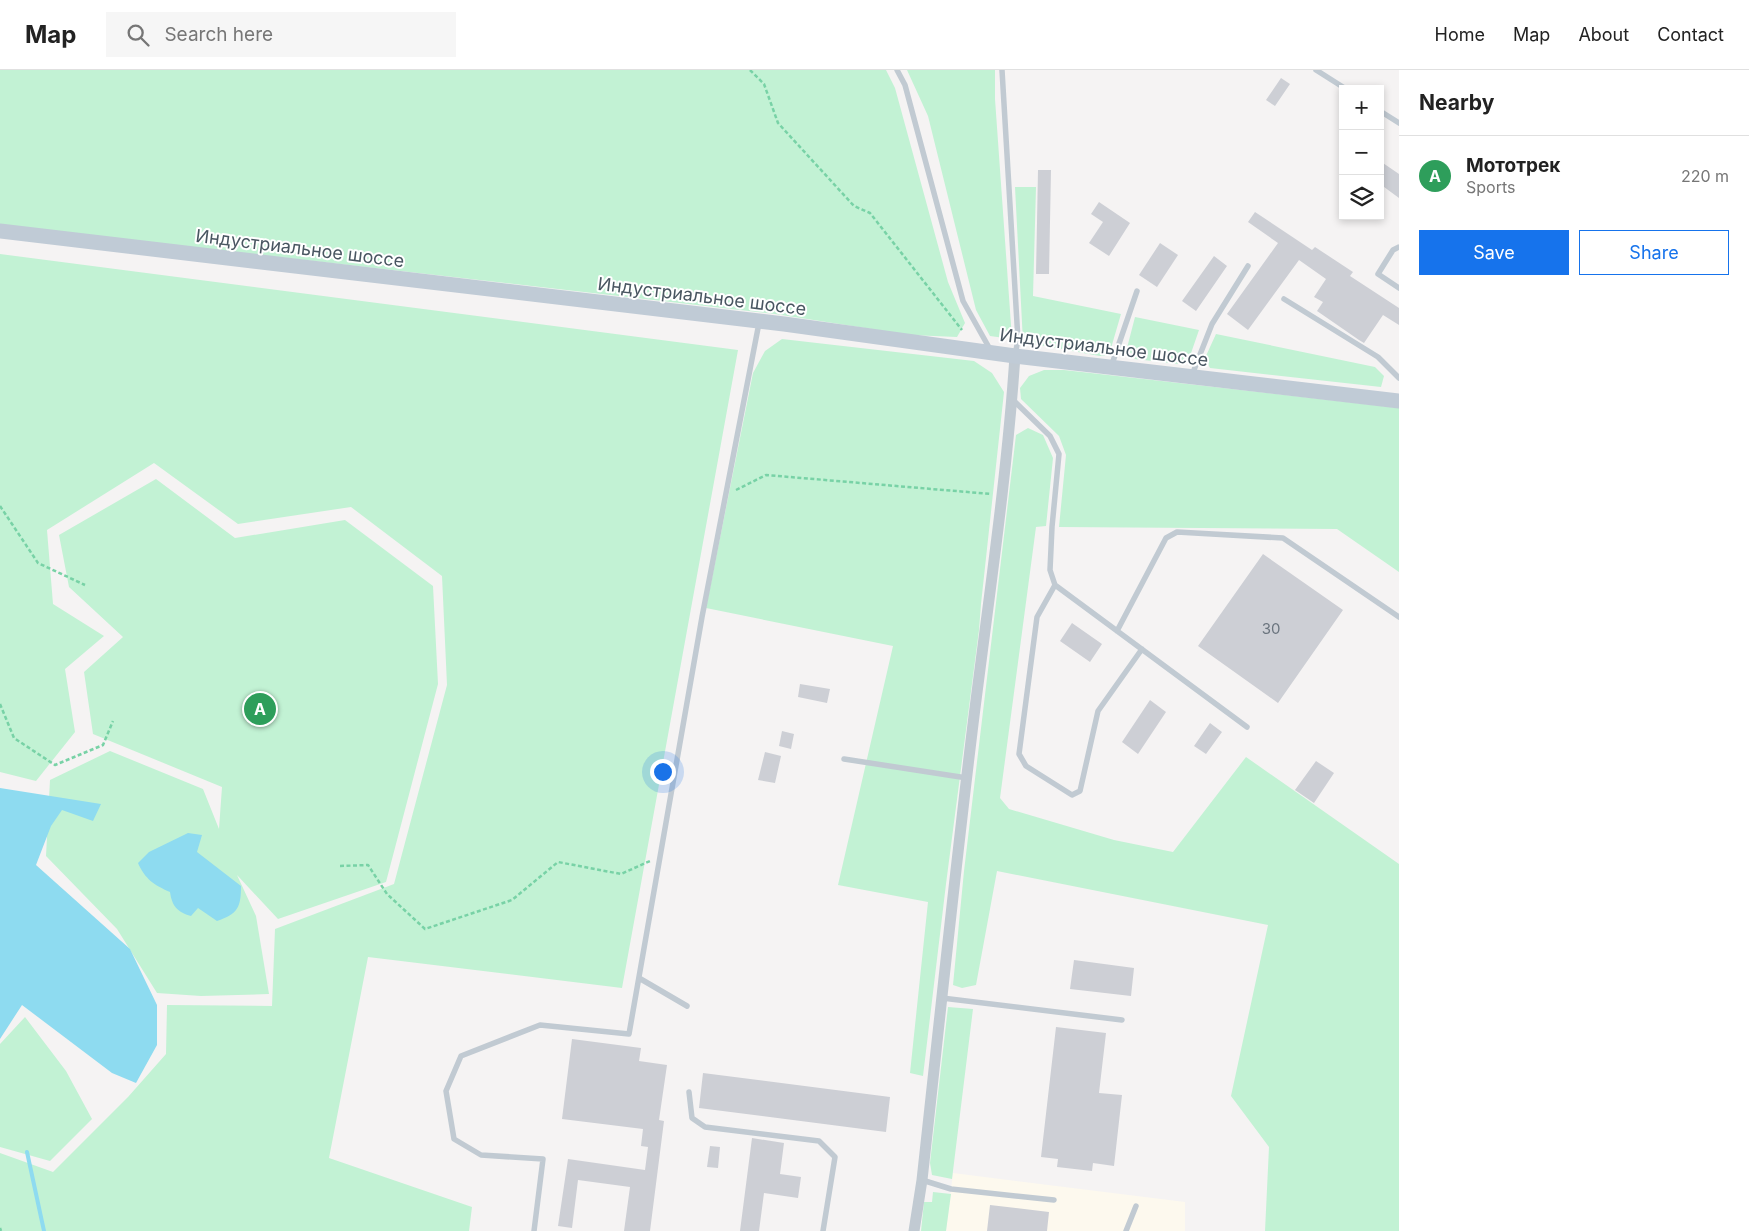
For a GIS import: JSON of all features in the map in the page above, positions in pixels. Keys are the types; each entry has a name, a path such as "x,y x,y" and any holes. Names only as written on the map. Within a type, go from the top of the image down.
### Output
{"main road":[{"name":"Индустриальное шоссе","path":"0,231 760,321 1015,356 1399,401"}],"street":[{"path":"914,1231 922,1180 1012,399 1015,356"}],"lane":[{"path":"897,70 905,85 963,301 992,353"},
{"path":"1002,70 1018,340 1015,356"},
{"path":"1316,70 1340,85"},
{"path":"1384,114 1399,123"},
{"path":"1399,247 1393,250 1378,274 1399,288"},
{"path":"1192,376 1212,324 1248,266"},
{"path":"1111,367 1138,291"},
{"path":"1284,299 1378,357 1399,378"},
{"path":"534,1231 543,1159 481,1154 454,1139 446,1091 461,1056 540,1025 629,1034 702,617 760,321"},
{"path":"1012,399 1050,436 1059,454 1050,570 1055,585 1247,727"},
{"path":"1117,631 1166,538 1177,532 1284,538 1399,617"},
{"path":"1055,585 1037,617 1018,754 1026,766 1072,794 1080,791 1098,711 1142,649"},
{"path":"844,759 967,778"},
{"path":"639,978 687,1006"},
{"path":"942,998 1122,1020"},
{"path":"689,1092 692,1118 705,1126 819,1141 835,1157 823,1231"},
{"path":"922,1180 951,1189 1054,1200"},
{"path":"1126,1231 1136,1206"}],"path":[{"path":"750,70 764,84 778,123 854,206 870,213 962,330"},
{"path":"726,495 766,475 1001,495"},
{"path":"0,506 38,562 85,585"},
{"path":"0,704 14,738 54,765 103,745 113,721"},
{"path":"340,866 368,865 387,894 425,929 512,900 558,862 621,874 660,856"}],"shaded area":[{"path":"953,1173 1185,1202 1185,1231 946,1231"}],"green space":[{"path":"0,70 886,70 895,88 948,282 965,323 957,337 910,335 775,314 0,225"},
{"path":"907,70 995,70 995,99 1012,339 990,336 976,310 928,116"},
{"path":"1015,187 1036,187 1033,296 1121,314 1109,355 1100,356 1023,342"},
{"path":"0,254 738,350 622,988 368,957 329,1158 472,1207 469,1231 0,1231 0,1153 53,1172 128,1097 166,1054 167,1005 272,1006 275,929 394,884 447,685 442,576 351,507 238,524 154,463 47,530 53,604 104,636 65,669 75,732 36,781 0,772"},
{"path":"1135,317 1199,330 1189,359 1179,364 1135,359 1127,348"},
{"path":"1216,334 1375,367 1384,376 1381,387 1210,368 1205,358"},
{"path":"782,339 974,361 992,373 1004,392 979,630 923,1076 910,1073 928,902 838,885 893,646 706,608 753,373 765,351"},
{"path":"1044,370 1064,370 1399,408 1399,572 1337,529 1059,527 1066,455 1059,436 1021,399 1020,388 1029,376"},
{"path":"1028,428 1043,435 1053,458 1046,526 1036,527 1000,798 1009,809 1114,840 1173,852 1246,757 1399,864 1399,1231 1265,1231 1269,1147 1231,1096 1268,925 997,871 976,985 962,988 953,985 964,871 1016,435"},
{"path":"156,479 235,538 345,520 433,586 438,684 386,882 278,919 237,875 256,916 269,994 201,996 157,993 117,929 46,856 50,780 110,751 203,789 219,829 222,787 93,734 84,672 123,637 69,587 59,535"},
{"path":"948,1007 973,1009 952,1179 932,1175 930,1163"},
{"path":"25,1017 66,1071 92,1119 50,1161 0,1147 0,1044"},
{"path":"933,1192 951,1194 946,1231 921,1231 924,1202 932,1202"}],"water":[{"path":"0,788 101,804 93,821 62,810 51,826 36,865 130,949 157,1005 157,1045 136,1083 112,1073 22,1005 0,1039"},
{"path":"188,833 202,835 197,852 241,886 239,904 230,916 217,921 198,908 191,916 182,913 174,905 170,892 151,881 138,863 149,852"}],"building":[{"path":"1281,78 1290,84 1275,106 1266,100"},
{"path":"1384,164 1399,174 1399,198 1384,187"},
{"path":"1038,170 1051,170 1049,274 1036,274"},
{"path":"1099,202 1130,223 1109,256 1089,243 1103,222 1091,214"},
{"path":"1255,212 1312,250 1315,247 1353,272 1350,276 1399,308 1399,325 1383,315 1364,343 1359,340 1317,311 1323,302 1314,297 1326,279 1299,260 1248,330 1227,314 1278,243 1248,222"},
{"path":"1160,243 1178,255 1157,287 1139,275"},
{"path":"1214,256 1227,266 1196,311 1182,301"},
{"path":"1263,554 1343,610 1278,703 1198,646"},
{"path":"1072,623 1102,644 1090,662 1060,641"},
{"path":"800,684 830,689 827,703 798,697"},
{"path":"1150,700 1166,712 1138,754 1122,742"},
{"path":"1210,723 1222,732 1206,754 1194,746"},
{"path":"782,731 794,734 791,749 779,746"},
{"path":"765,752 781,756 775,783 758,780"},
{"path":"1316,761 1334,773 1314,803 1295,790"},
{"path":"1074,960 1134,968 1131,996 1070,989"},
{"path":"1056,1027 1106,1033 1099,1093 1122,1095 1114,1166 1093,1163 1092,1171 1057,1167 1058,1159 1041,1157"},
{"path":"572,1039 641,1048 639,1061 667,1065 659,1120 664,1121 650,1231 624,1231 630,1187 578,1180 572,1228 558,1226 568,1159 645,1170 648,1147 641,1146 643,1129 562,1119"},
{"path":"703,1073 890,1097 886,1132 699,1108"},
{"path":"752,1138 784,1143 780,1174 801,1177 798,1198 764,1193 759,1231 740,1231"},
{"path":"710,1146 720,1147 718,1168 707,1167"},
{"path":"990,1205 1049,1212 1047,1231 987,1231"}],"waterway":[{"path":"27,1152 44,1231"}],"place":[{"name":"Мототрек","path":"260,709"}]}
